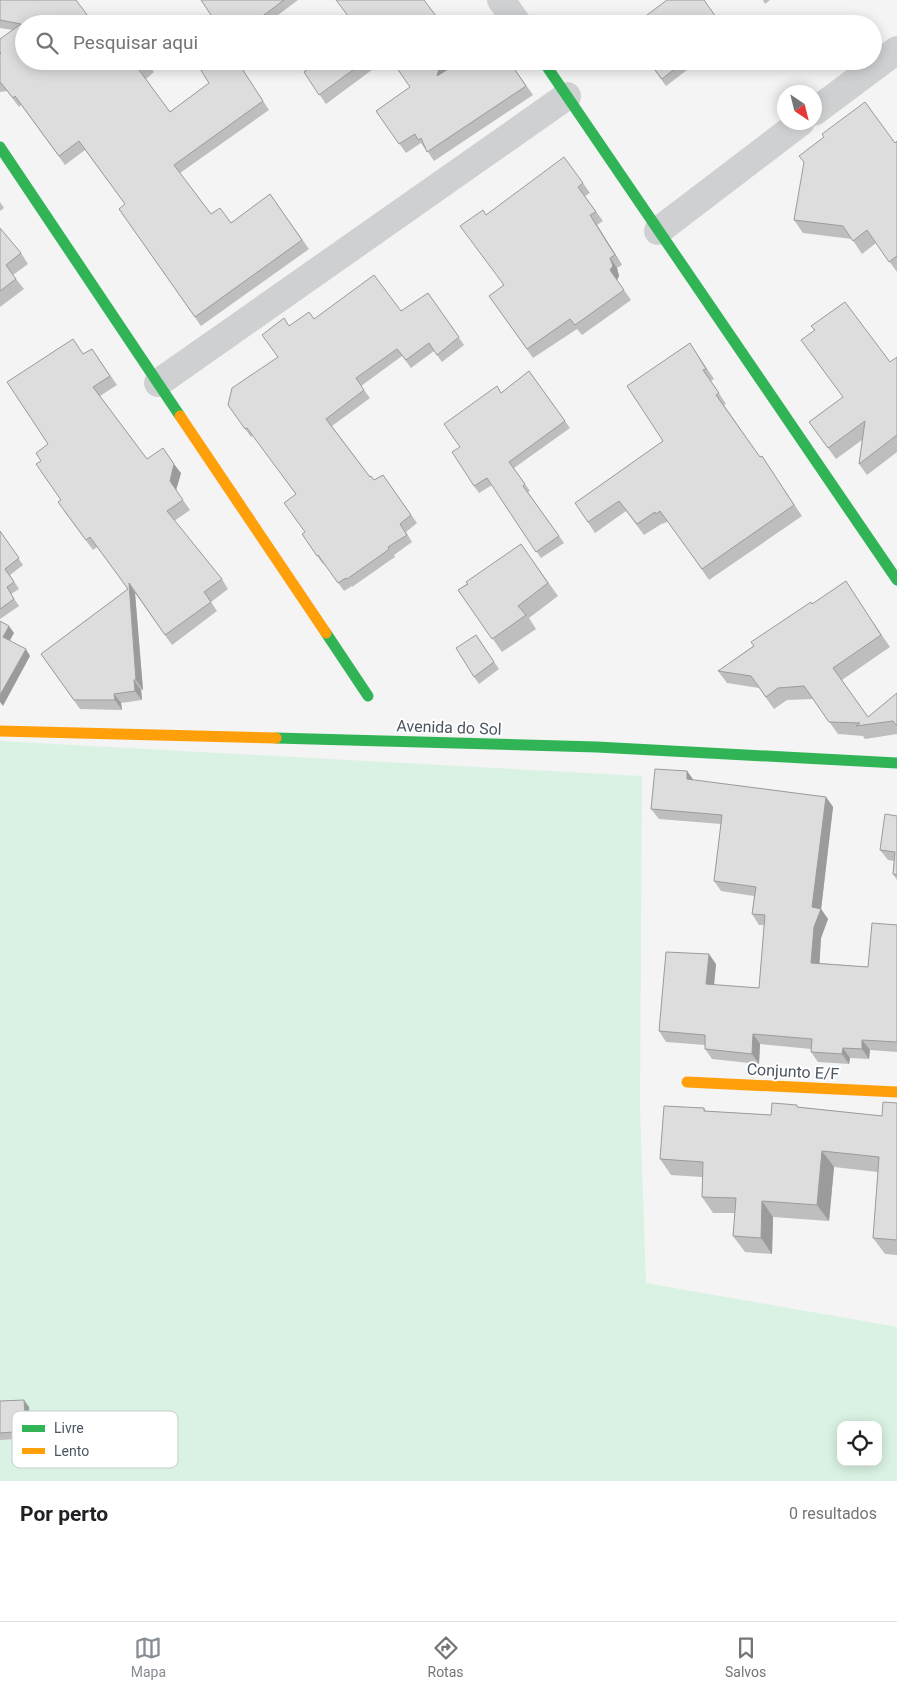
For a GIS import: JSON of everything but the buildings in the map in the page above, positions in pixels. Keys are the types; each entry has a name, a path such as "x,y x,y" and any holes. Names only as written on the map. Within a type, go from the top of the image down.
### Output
{"street":[{"path":"502,0 512,15"},
{"path":"882,61 897,50"},
{"path":"549,70 897,580"},
{"path":"822,106 870,70"},
{"path":"158,384 567,96"},
{"path":"658,231 791,130"},
{"path":"0,147 368,696"},
{"name":"Avenida do Sol","path":"0,731 597,747 897,762"},
{"name":"Conjunto E/F","path":"687,1082 897,1092"}],"green space":[{"path":"0,741 642,776 640,1108 646,1283 897,1327 897,1481 0,1481"}],"traffic: fast":[{"path":"549,70 897,580"},
{"path":"0,147 180,416"},
{"path":"326,633 368,696"},
{"path":"276,738 597,747 897,763"}],"traffic: slow":[{"path":"180,416 326,633"},
{"path":"0,731 276,738"},
{"path":"687,1082 897,1092"}]}
